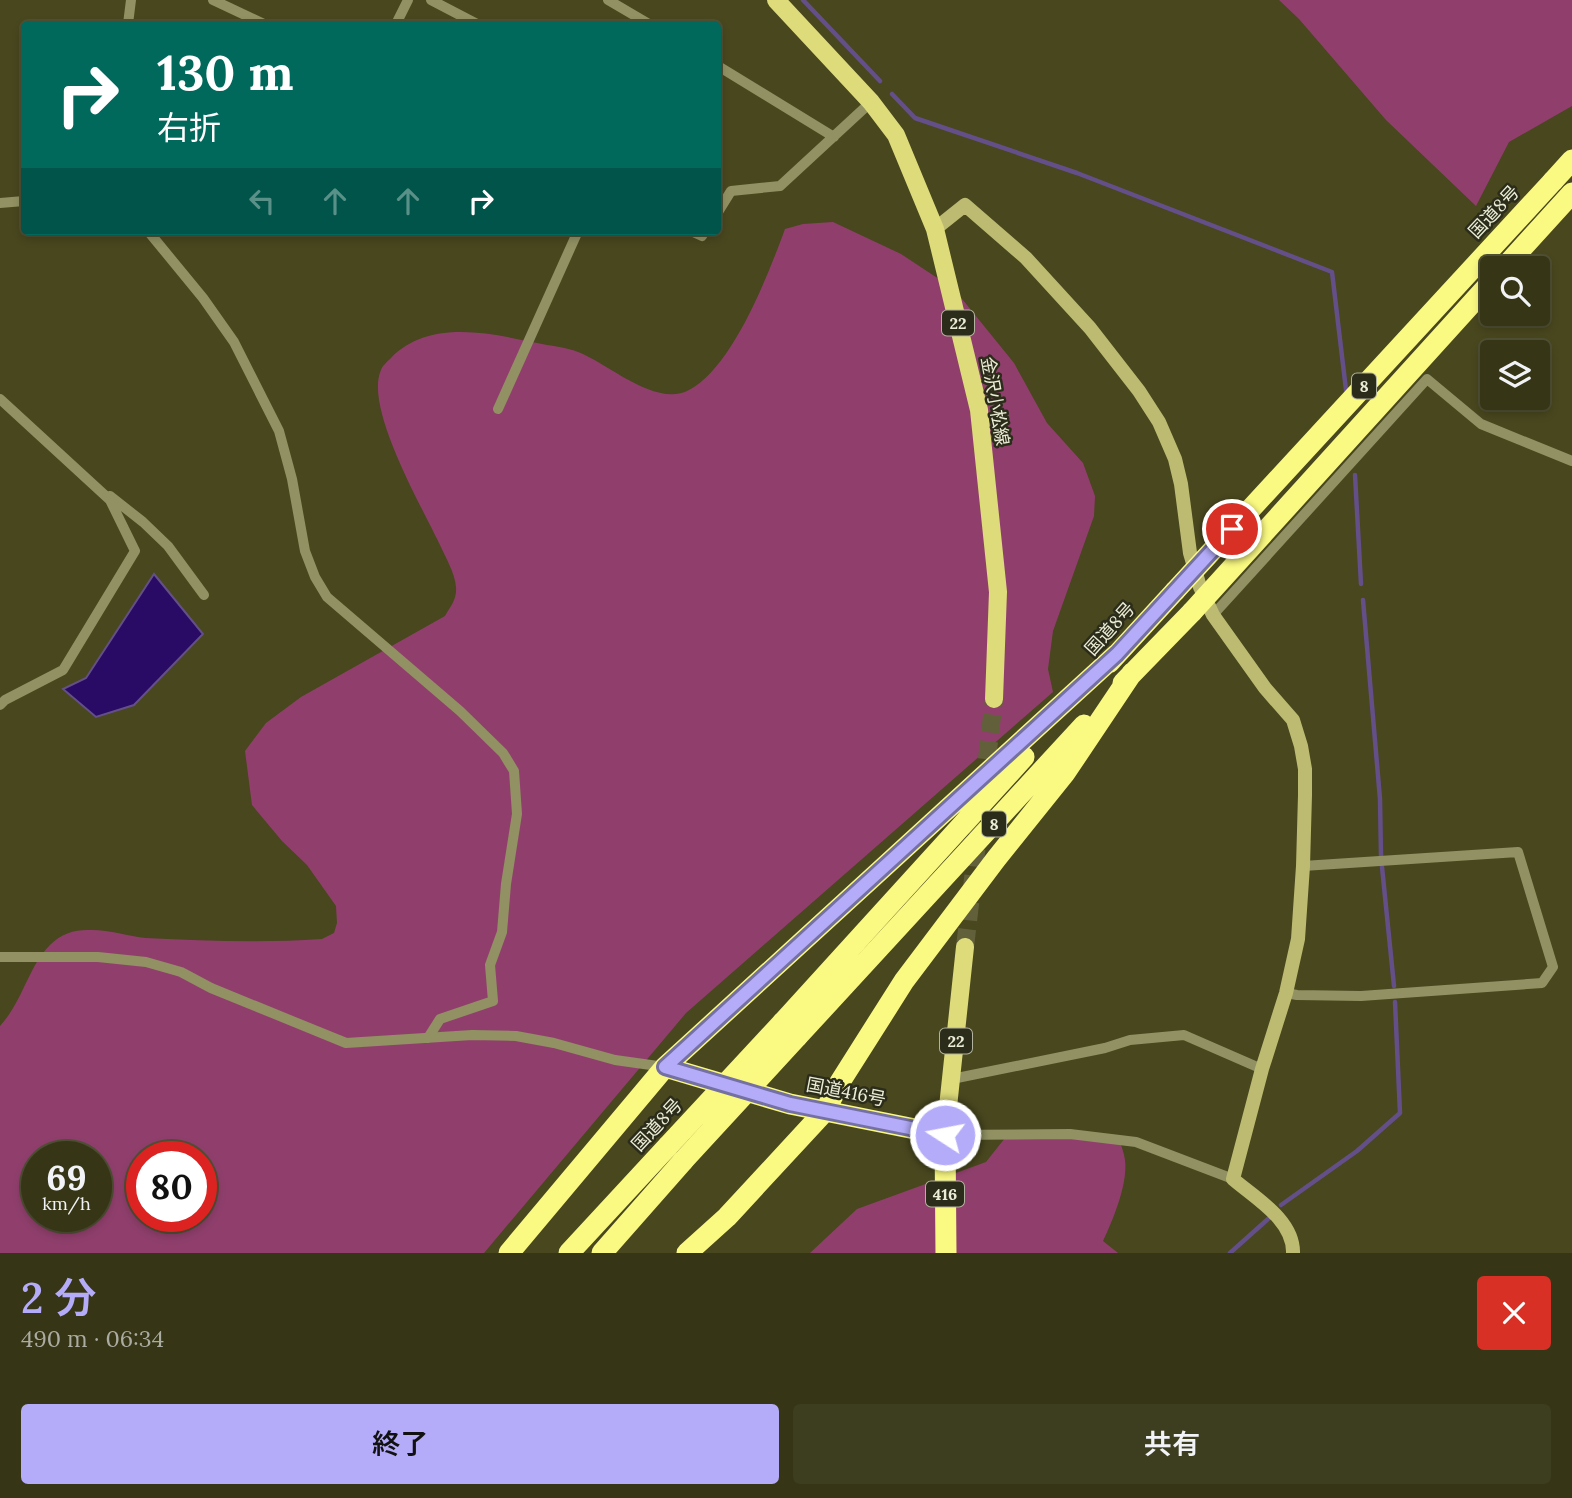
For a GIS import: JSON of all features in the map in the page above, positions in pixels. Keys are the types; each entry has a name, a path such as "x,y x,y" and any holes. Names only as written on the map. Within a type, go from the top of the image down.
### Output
{"highway":[{"name":"国道8号","path":"602,1253 683,1161 790,1030 1117,654 1572,160"},
{"path":"1515,256 1571,194"},
{"name":"国道8号","path":"569,1253 668,1146 790,1030 1192,612 1480,294"},
{"name":"8","path":"509,1253 665,1067 1117,654"},
{"name":"8","path":"687,1253 727,1217 825,1111 840,1082 904,981 1065,773 1132,673"},
{"name":"国道416号","path":"665,1067 790,1104 945,1135"},
{"name":"416","path":"945,1135 946,1253"}],"main road":[{"name":"金沢小松線","path":"776,0 871,102 896,135 935,229 979,410 998,592 994,699"},
{"name":"22","path":"945,1135 965,947"}],"street":[{"path":"128,21 131,0"},
{"path":"213,0 258,21"},
{"path":"398,21 408,0"},
{"path":"431,0 471,21"},
{"path":"608,0 644,21"},
{"path":"721,68 834,137"},
{"path":"721,207 731,191 780,186 871,102"},
{"path":"0,203 21,201"},
{"path":"935,229 965,205 1026,258 1090,328 1139,391 1159,422 1175,459 1191,553 1200,587 1213,615 1265,688 1293,720 1305,769 1298,939 1286,992 1233,1179"},
{"path":"151,235 204,298 234,342 279,431 292,479 305,551 315,577 327,597 460,711 503,752 514,771 517,814 502,932 490,965 493,1001 440,1019 428,1038"},
{"path":"498,409 576,235"},
{"path":"1213,615 1427,379 1481,424 1572,461"},
{"path":"0,399 110,500 135,551 63,670 0,705"},
{"path":"96,486 144,522 168,546 204,595"},
{"path":"1286,992 1297,995 1361,996 1542,983 1553,967 1518,852 1303,866"},
{"path":"0,957 98,957 146,962 181,972 211,988 346,1043 516,1036 554,1043 615,1060 665,1067"},
{"path":"952,1079 1105,1048 1130,1040 1184,1035 1262,1069"},
{"path":"945,1135 1070,1134 1136,1142 1233,1179 1278,1216 1293,1247 1293,1253"}],"shaded area":[{"path":"1279,0 1572,0 1572,106 1509,142 1476,206 1386,120 1299,19"},
{"path":"833,222 901,254 954,289 1014,363 1047,423 1083,463 1095,496 1094,516 1053,631 1048,669 1053,692 686,1013 484,1253 0,1253 0,1026 14,1006 36,963 54,941 63,935 83,930 146,938 234,941 322,939 334,933 337,923 336,906 307,865 282,841 252,805 245,751 266,723 301,697 445,616 455,599 456,587 452,570 387,432 380,408 378,387 384,365 406,346 423,338 441,333 480,333 573,350 633,382 662,393 676,394 689,390 720,362 734,341 759,294 785,229 803,224"},
{"path":"154,574 203,634 134,705 96,717 63,689 86,678"},
{"path":"1005,1138 1119,1138 1125,1160 1124,1180 1103,1241 1118,1253 810,1253 857,1209 986,1162"}],"waterway":[{"path":"803,0 880,81"},
{"path":"892,94 915,118 1077,173 1332,272 1346,390"},
{"path":"1355,475 1361,584"},
{"path":"1363,600 1380,799 1381,856"},
{"path":"1382,867 1394,986"},
{"path":"1281,1205 1357,1151 1400,1113 1395,1002"},
{"path":"1230,1253 1268,1219"}],"tunnel":[{"path":"965,947 994,699"}],"route":[{"path":"945,1135 790,1104 665,1067 1117,654 1232,529"}]}
